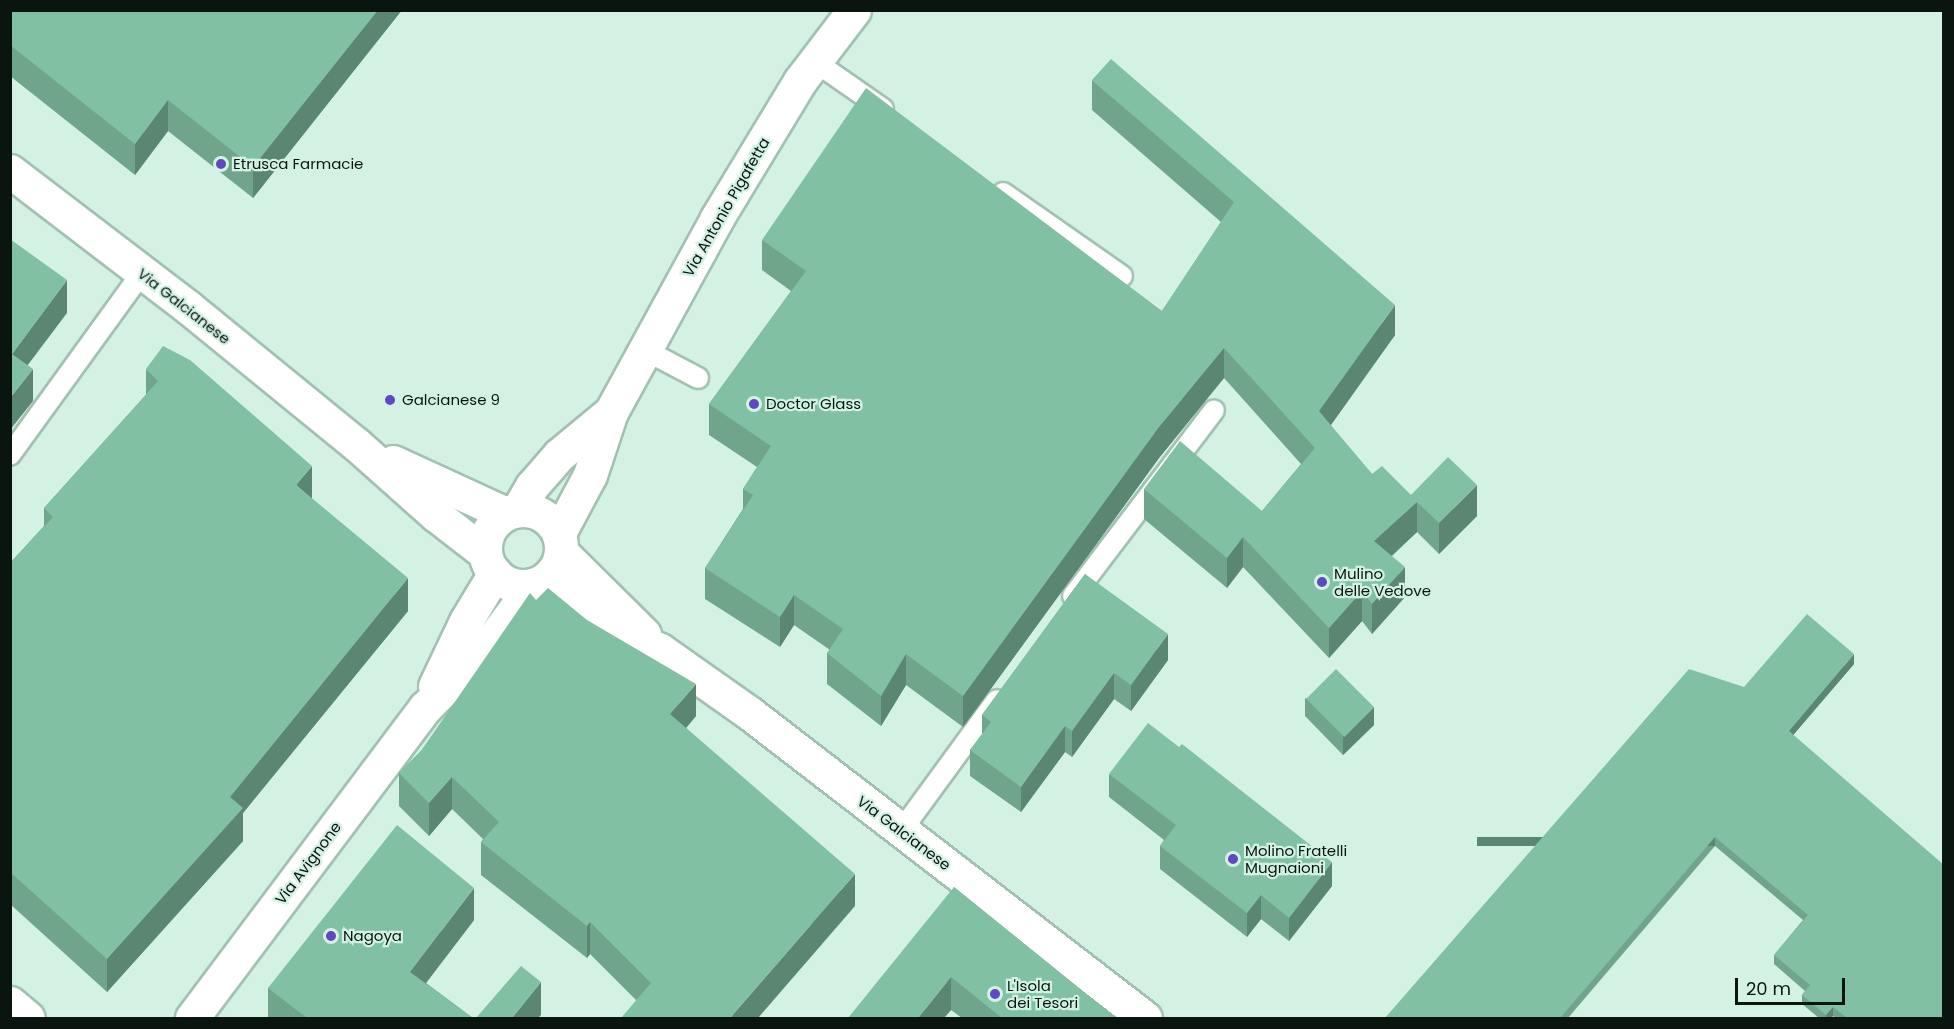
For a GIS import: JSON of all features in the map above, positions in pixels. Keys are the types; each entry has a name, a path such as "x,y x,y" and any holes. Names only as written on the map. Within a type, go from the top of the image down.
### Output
{"street":[{"name":"Via Antonio Pigafetta","path":"560,543 590,475 611,412 717,218 814,61 854,10"},
{"name":"Via Galcianese","path":"10,171 189,308 356,444 512,585 537,583 587,616 660,650 748,712 1145,1018"},
{"name":"Via Antonio Pigafetta","path":"512,512 559,455 611,412"},
{"name":"Via Galcianese","path":"356,444 512,512 542,515 552,523 560,543 660,650"},
{"path":"490,563 489,530 512,512"},
{"path":"537,583 551,574 560,543"},
{"name":"Via Avignone","path":"425,708 466,621 490,563"},
{"name":"Via Avignone","path":"192,1018 425,708 492,640 537,583"},
{"path":"10,1003 28,1018"}],"lane":[{"path":"814,61 901,121"},
{"path":"988,182 1122,276"},
{"path":"10,455 141,273"},
{"path":"645,350 698,378"},
{"path":"1064,610 1214,410"},
{"path":"901,831 1007,687"}],"building":[{"path":"10,10 378,10 253,167 168,100 135,144 10,45"},
{"path":"1111,59 1395,305 1319,411 1372,474 1382,466 1411,495 1448,457 1477,485 1439,523 1417,502 1374,541 1405,567 1372,604 1362,591 1329,628 1243,537 1227,558 1144,489 1180,441 1262,511 1315,448 1224,348 1159,427 963,696 906,654 881,696 827,653 843,629 794,595 780,617 705,568 753,495 743,489 771,446 709,404 806,271 762,240 866,88 1162,311 1234,202 1092,80"},
{"path":"10,239 67,280 12,354 33,369 10,398"},
{"path":"163,346 190,360 312,466 296,485 408,578 230,797 243,808 107,959 10,872 10,563 53,517 44,508 158,381 146,369"},
{"path":"1085,574 1168,634 1131,685 1114,673 1072,731 1065,726 1021,787 970,750 991,722 982,715"},
{"path":"548,588 587,620 696,684 670,714 855,874 730,1018 621,1018 651,983 590,922 587,926 481,842 499,822 452,777 429,803 399,773 421,751 530,593 536,600"},
{"path":"1807,614 1854,654 1789,731 1944,865 1944,1018 1847,1018 1833,1007 1826,1015 1802,995 1810,985 1774,955 1808,915 1715,837 1560,1018 1385,1018 1689,669 1744,687"},
{"path":"1336,669 1374,707 1344,737 1306,699"},
{"name":"Molino Fratelli Mugnaioni","path":"1148,723 1179,747 1182,744 1332,862 1289,918 1261,895 1247,913 1160,846 1176,825 1109,774"},
{"path":"397,825 474,888 410,972 473,1018 307,1018 268,988"},
{"path":"954,887 1116,1018 1002,1018 951,977 918,1018 848,1018"},
{"path":"521,966 541,982 512,1018 476,1018"}],"place":[{"name":"Etrusca Farmacie","path":"221,164"},
{"name":"Galcianese 9","path":"390,400"},
{"name":"Doctor Glass","path":"754,404"},
{"name":"Mulino delle Vedove","path":"1322,582"},
{"name":"Molino Fratelli Mugnaioni","path":"1233,859"},
{"name":"Nagoya","path":"331,936"},
{"name":"L'Isola dei Tesori","path":"995,994"}]}
